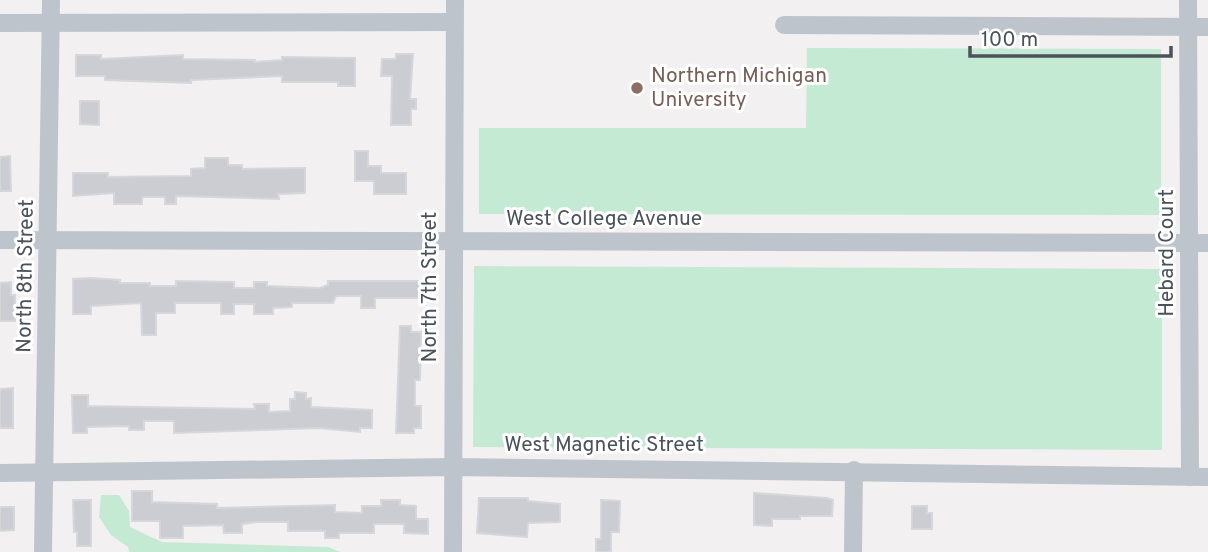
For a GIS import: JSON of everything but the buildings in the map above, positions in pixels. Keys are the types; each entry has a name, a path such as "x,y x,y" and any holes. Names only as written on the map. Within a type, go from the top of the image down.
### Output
{"street":[{"name":"North 8th Street","path":"43,552 51,0"},
{"name":"North 7th Street","path":"453,552 452,242 456,0"},
{"name":"Hebard Court","path":"1188,0 1199,243 1199,477"},
{"path":"0,23 455,22"},
{"path":"784,25 1208,27"},
{"name":"West College Avenue","path":"0,240 1199,243"},
{"name":"West Magnetic Street","path":"0,473 453,467 854,470 1199,477"},
{"path":"853,552 854,470"}],"green space":[{"path":"807,48 1161,49 1161,215 479,214 479,128 806,128"},
{"path":"474,266 1162,269 1162,450 473,447"},
{"path":"101,495 119,495 129,511 130,527 162,542 328,547 341,552 129,552 128,547 111,535 99,517"}],"place":[{"name":"Northern Michigan University","path":"637,88"}]}
